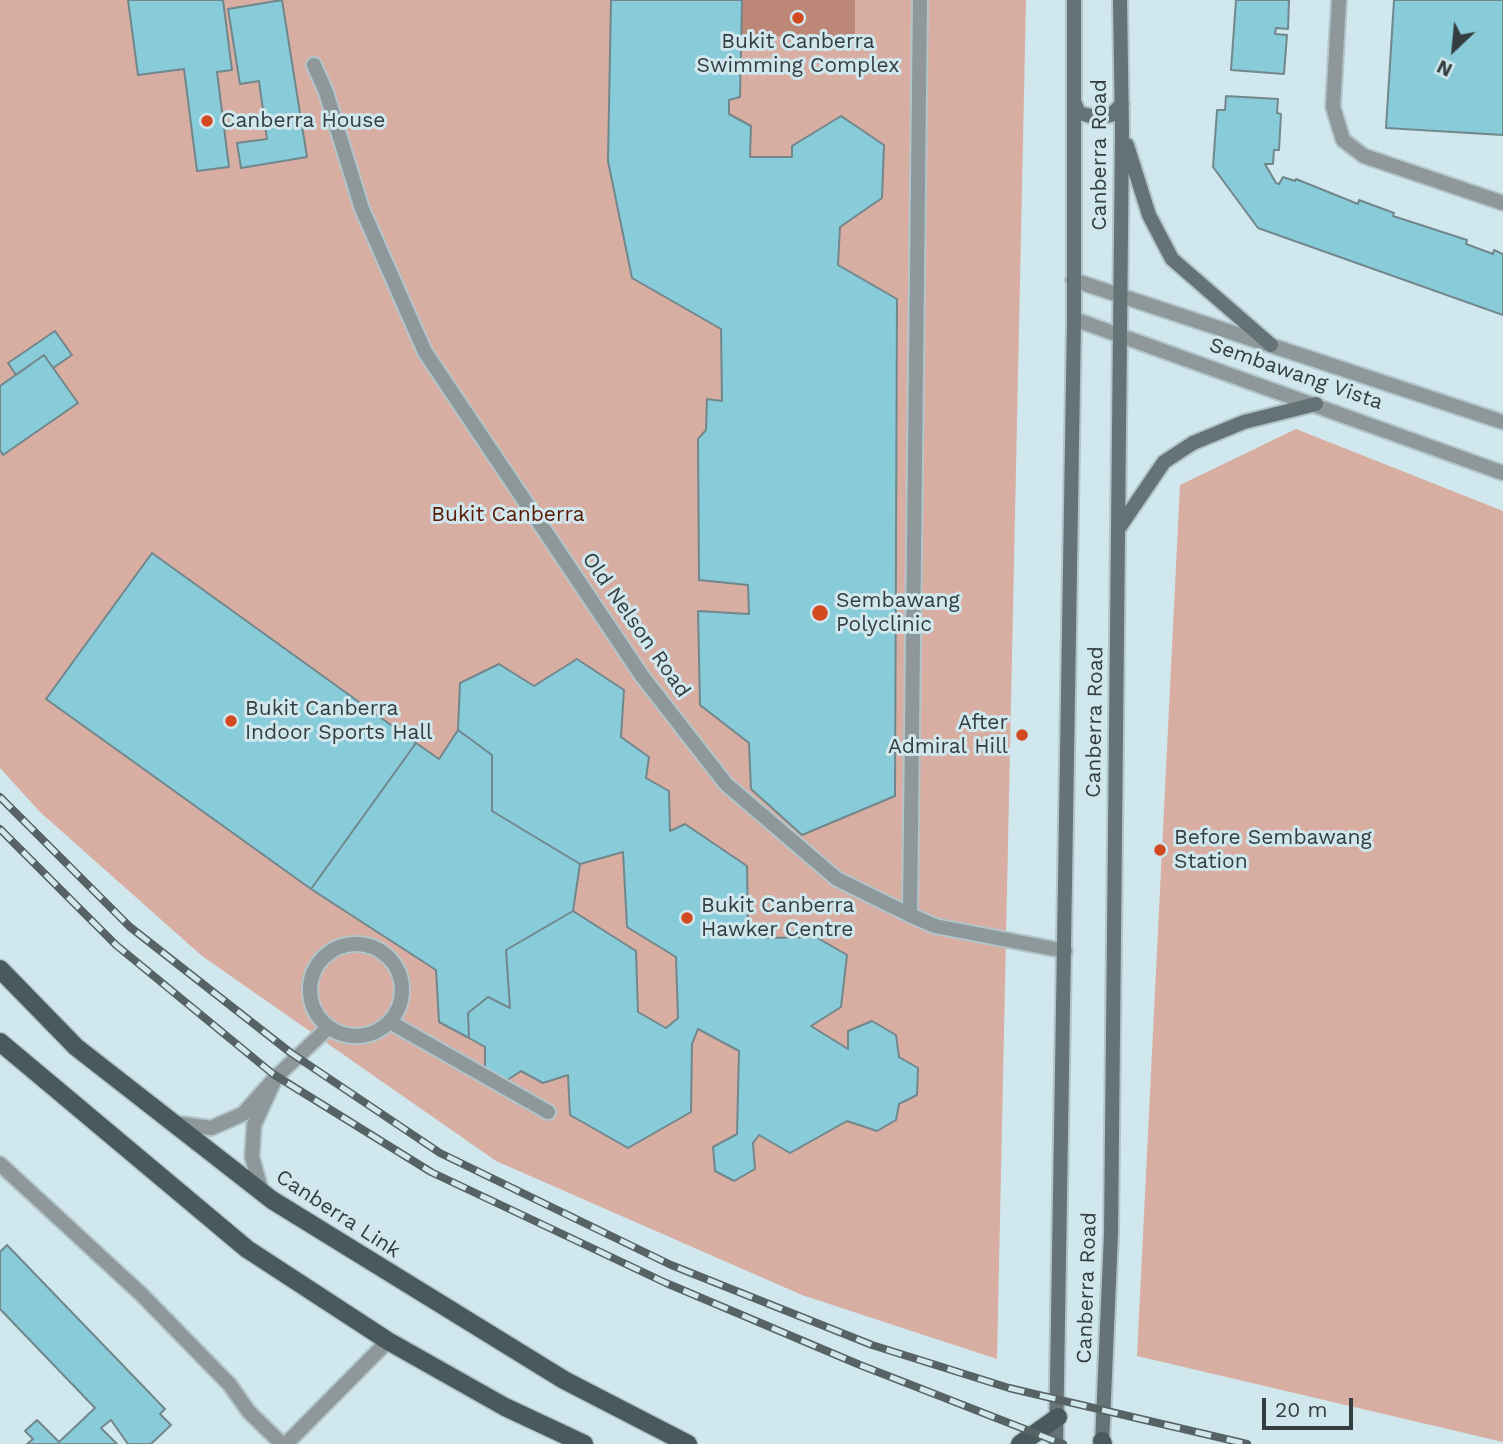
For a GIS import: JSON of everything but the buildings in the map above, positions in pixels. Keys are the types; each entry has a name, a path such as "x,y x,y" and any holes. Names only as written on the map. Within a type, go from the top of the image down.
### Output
{"main road":[{"name":"Canberra Road","path":"1056,1444 1074,319 1074,0"},
{"name":"Canberra Road","path":"1102,1443 1111,1234 1121,294 1120,0"},
{"path":"1075,104 1079,113 1095,117 1111,115 1122,104"},
{"path":"1122,131 1149,215 1172,259 1271,345"},
{"path":"1118,529 1164,462 1193,443 1244,422 1316,404"},
{"name":"Canberra Link","path":"0,970 76,1047 262,1193 564,1380 688,1444"},
{"path":"0,1042 247,1248 388,1341 505,1407 584,1444"},
{"path":"1020,1444 1058,1417"}],"street":[{"path":"911,915 920,0"},
{"path":"1339,0 1333,107 1343,140 1364,156 1503,203"},
{"name":"Old Nelson Road","path":"314,65 362,209 425,352 642,676 726,784 838,879 911,915 934,926 1065,951"},
{"name":"Sembawang Vista","path":"1073,280 1503,422"},
{"name":"Sembawang Vista","path":"1074,319 1503,473"},
{"path":"359,943 374,947 397,968 402,981 398,1011 390,1022 363,1036 349,1036 328,1028 313,1008 309,993 311,976 318,962 329,951 359,943"},
{"path":"390,1022 548,1112"},
{"path":"174,1124 211,1128 243,1114 276,1077 328,1028"},
{"path":"262,1193 251,1157 254,1125 276,1077"},
{"path":"0,1164 141,1294 230,1385 249,1412 284,1444 388,1341"}],"green space":[{"name":"Bukit Canberra","path":"0,0 1026,0 997,1359 802,1295 496,1161 202,956 40,812 0,768"},
{"path":"1296,429 1503,511 1503,1442 1137,1356 1180,485"}],"shaded area":[{"name":"Bukit Canberra Swimming Complex","path":"742,0 855,0 855,37 742,36"}],"railway":[{"path":"0,797 130,927 291,1053 440,1153 671,1265 872,1345 1009,1388 1247,1444"},
{"path":"0,829 116,945 273,1074 431,1172 666,1283 860,1365 1063,1444"}],"place":[{"name":"Bukit Canberra Swimming Complex","path":"798,18"},
{"name":"Canberra House","path":"207,121"},
{"name":"Sembawang Polyclinic","path":"820,613"},
{"name":"Bukit Canberra Indoor Sports Hall","path":"231,721"},
{"name":"After Admiral Hill","path":"1022,735"},
{"name":"Before Sembawang Station","path":"1160,850"},
{"name":"Bukit Canberra Hawker Centre","path":"687,918"}]}
